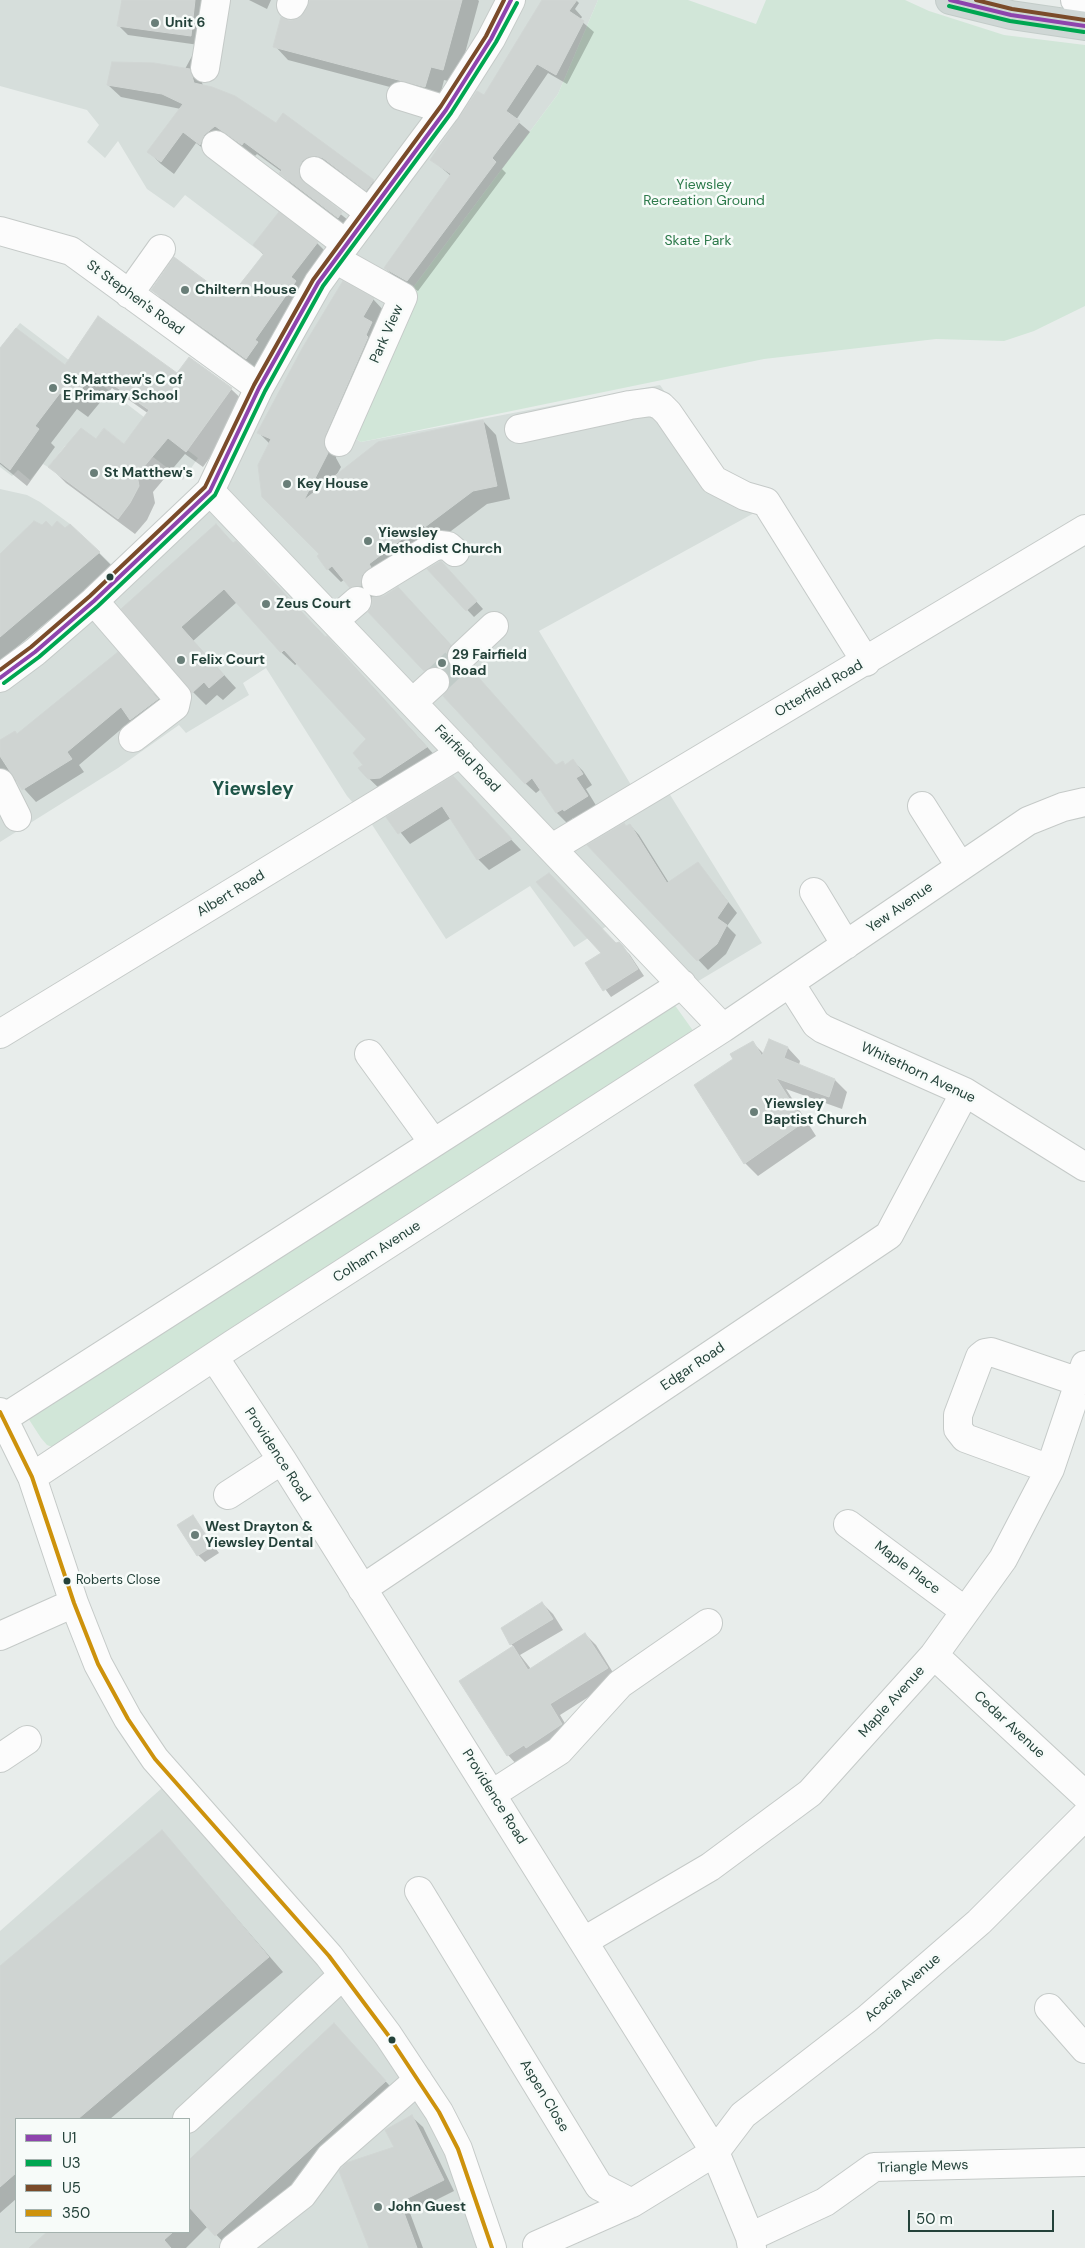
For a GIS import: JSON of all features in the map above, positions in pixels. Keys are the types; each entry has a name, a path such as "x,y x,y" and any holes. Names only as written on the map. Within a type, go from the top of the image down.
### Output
{"main road":[{"path":"950,0 1011,15 1085,26"}],"street":[{"path":"205,68 216,0"},
{"path":"0,678 35,652 94,601 210,490 259,388 318,283 446,110 491,39 511,0"},
{"path":"1075,0 1085,1"},
{"path":"401,96 446,110"},
{"path":"216,145 340,251"},
{"path":"314,171 369,212"},
{"name":"St Stephen's Road","path":"0,231 71,251 259,388"},
{"path":"129,294 161,249"},
{"name":"Park View","path":"340,251 403,296 340,442"},
{"path":"519,429 630,405 652,402 660,406 668,413 714,480 745,496 766,502 866,662"},
{"name":"Fairfield Road","path":"210,490 722,1028"},
{"name":"Otterfield Road","path":"552,848 866,662 1085,529"},
{"path":"376,582 440,544 448,546 455,552"},
{"path":"94,601 170,686 177,697 175,706 134,738"},
{"path":"335,620 357,601"},
{"path":"462,656 494,626"},
{"path":"413,702 435,682"},
{"name":"Albert Road","path":"0,1034 461,754"},
{"path":"0,783 17,817"},
{"name":"Yew Avenue","path":"722,1028 1028,821 1063,807 1085,802"},
{"path":"922,806 960,866"},
{"path":"814,892 846,945"},
{"name":"Whitethorn Avenue","path":"790,983 816,1024 823,1029 966,1092 1085,1167"},
{"path":"488,2247 458,2148 439,2112 418,2080 344,1975 155,1759 128,1719 98,1664 74,1603 32,1477 2,1415 225,1278 433,1142 682,984"},
{"name":"Colham Avenue","path":"32,1477 722,1028"},
{"path":"369,1054 433,1142"},
{"name":"Edgar Road","path":"362,1589 889,1235 966,1092"},
{"path":"1050,1470 965,1438 958,1429 958,1415 980,1357 985,1353 991,1352 1009,1358 1082,1373"},
{"name":"Providence Road","path":"214,1357 282,1460 714,2152 751,2242"},
{"name":"Maple Avenue","path":"584,1941 710,1868 810,1793 934,1655 1003,1559 1050,1470 1082,1373"},
{"path":"228,1495 282,1460"},
{"name":"Maple Place","path":"848,1524 965,1611"},
{"path":"0,1636 74,1603"},
{"path":"492,1794 560,1751 620,1684 708,1624"},
{"name":"Cedar Avenue","path":"934,1655 1085,1795"},
{"path":"0,1758 27,1740"},
{"name":"Acacia Avenue","path":"714,2152 743,2115 867,2019 979,1922 1085,1816"},
{"name":"Aspen Close","path":"419,1891 599,2186 632,2203"},
{"path":"188,2118 344,1975"},
{"path":"1049,2008 1085,2049"},
{"path":"234,2248 302,2195 330,2157 418,2080"},
{"path":"537,2245 632,2203 714,2152"},
{"name":"Triangle Mews","path":"751,2242 825,2202 874,2167 1085,2162"}],"shaded area":[{"path":"0,0 510,0 255,390 194,345 263,254 185,195 174,208 147,189 118,141 105,158 87,142 99,125 87,110 0,86"},
{"path":"514,0 598,0 558,94 409,293 349,435 361,442 660,385 721,473 776,501 539,631 634,790 659,777 762,943 690,986 621,917 574,947 530,886 446,939 371,823 347,796 266,668 243,683 249,695 186,733 179,725 118,768 0,842 0,670 200,500 277,365"},
{"name":"St Matthew's C of E Primary School","path":"20,323 198,458 183,480 153,457 150,459 127,441 124,444 104,428 97,441 65,446 48,467 43,464 30,480 18,470 12,476 0,467 0,348"},
{"path":"0,489 27,495 40,502 70,524 114,567 0,664"},
{"path":"170,1781 422,2092 484,2248 0,2248 0,1931"}],"green space":[{"name":"Yiewsley Recreation Ground","path":"598,0 688,0 756,24 766,0 905,0 929,11 1004,35 1085,45 1085,306 1034,331 1004,341 936,339 764,359 361,442 349,435 409,293 558,94"},
{"path":"674,1004 694,1032 52,1447 47,1445 41,1438 28,1418"}],"building":[{"path":"122,0 195,0 191,36 117,26"},
{"path":"310,0 462,0 443,70 431,67 425,87 273,47 281,17 290,21 299,18 307,8"},
{"path":"542,0 577,0 569,11 584,21 556,75 537,64 506,111 520,121 492,158 496,162 407,281 384,268 451,174 430,160 477,91 484,95"},
{"path":"112,62 154,63 190,69 194,83 212,87 235,96 276,123 283,113 374,180 366,191 323,158 316,156 308,157 302,161 299,169 300,178 342,212 338,218 279,173 282,170 244,142 242,145 215,126 204,135 200,145 183,132 161,162 147,152 183,104 162,94 107,85"},
{"path":"279,212 318,242 291,277 296,281 255,340 258,342 246,359 151,290 174,257 229,298 264,254 253,245"},
{"path":"343,281 374,298 363,317 372,322 366,335 368,337 325,436 324,444 328,453 304,500 378,442 483,420 497,486 473,491 425,527 422,524 369,564 371,567 362,575 361,586 350,588 332,566 327,570 317,556 319,554 262,497 258,465 271,439 257,433 303,347"},
{"path":"98,316 177,373 189,357 232,388 186,452 168,438 137,475 139,486 130,503 118,519 48,467 81,428 96,439 104,428 124,444 149,410 95,372 71,402 60,393 35,426 39,429 10,470 0,462 0,348 16,328 65,365"},
{"path":"34,521 42,525 46,521 52,527 57,521 65,528 70,524 100,552 0,637 0,554"},
{"path":"216,524 233,543 236,541 325,637 327,636 427,747 380,778 368,779 358,768 363,765 353,753 366,739 284,650 281,653 224,589 181,627 224,675 209,688 204,682 192,693 121,609"},
{"path":"441,561 477,601 466,611 427,569"},
{"path":"398,587 451,645 447,652 450,666 458,671 471,669 556,765 563,761 565,765 573,759 583,774 576,778 588,796 564,811 563,809 556,813 532,778 525,784 443,696 450,686 450,678 446,671 439,667 432,667 424,671 368,612 372,606 372,597 384,596"},
{"path":"118,652 158,699 130,720 121,707 67,752 72,759 22,790 0,756 0,740 15,731 17,734"},
{"path":"453,776 512,839 477,860 442,806 398,834 386,817"},
{"path":"624,823 626,826 630,824 667,883 698,862 728,902 717,918 727,925 717,944 697,961 587,845"},
{"path":"549,873 616,943 619,942 623,946 638,969 603,991 585,963 601,953 536,882"},
{"name":"Yiewsley Baptist Church","path":"769,1039 788,1047 784,1058 835,1079 829,1097 776,1078 804,1122 744,1164 694,1085 733,1059 730,1054 753,1041 762,1056"},
{"name":"West Drayton & Yiewsley Dental","path":"193,1515 213,1546 197,1556 177,1525"},
{"path":"542,1602 553,1619 510,1645 501,1628"},
{"path":"585,1633 608,1668 550,1704 562,1724 526,1748 524,1745 507,1756 459,1681 513,1646 528,1670"},
{"path":"162,1830 269,1957 79,2118 15,2118 15,2174 0,2187 0,1966"},
{"path":"334,2023 386,2081 215,2236 190,2208 190,2159"},
{"path":"412,2115 444,2180 400,2202 417,2248 369,2248 339,2171 346,2163 394,2147 385,2130"},
{"path":"46,2233 172,2233 164,2240 171,2248 29,2248"}],"tunnel":[{"path":"435,682 462,656"}],"transit line":[{"name":"U5","path":"0,670 31,647 90,596 205,487 254,385 313,280 441,106 486,36 504,0"},
{"name":"U1","path":"0,678 35,652 94,601 210,491 259,388 318,283 446,110 491,39 511,0"},
{"name":"U1","path":"950,0 1011,15 1085,26"},
{"name":"U5","path":"976,0 1012,9 1085,20"},
{"name":"U3","path":"4,683 39,657 98,606 215,495 265,391 323,286 451,113 496,42 517,3"},
{"name":"U3","path":"949,6 1010,21 1084,32"},
{"name":"350","path":"0,1412 32,1477 74,1603 98,1664 128,1719 155,1759 329,1956 388,2035 439,2112 458,2149 492,2248"}],"place":[{"name":"Unit 6","path":"155,23"},
{"name":"Chiltern House","path":"185,290"},
{"name":"St Matthew's C of E Primary School","path":"53,388"},
{"name":"St Matthew's","path":"94,473"},
{"name":"Key House","path":"287,484"},
{"name":"Yiewsley Methodist Church","path":"368,541"},
{"name":"Zeus Court","path":"266,604"},
{"name":"Felix Court","path":"181,660"},
{"name":"29 Fairfield Road","path":"442,663"},
{"name":"Yiewsley Baptist Church","path":"754,1112"},
{"name":"West Drayton & Yiewsley Dental","path":"195,1535"},
{"name":"Roberts Close","path":"67,1581"},
{"name":"John Guest","path":"378,2207"}],"district":[{"name":"Yiewsley","path":"253,790"}],"park label":[{"name":"Skate Park","path":"698,241"}]}
